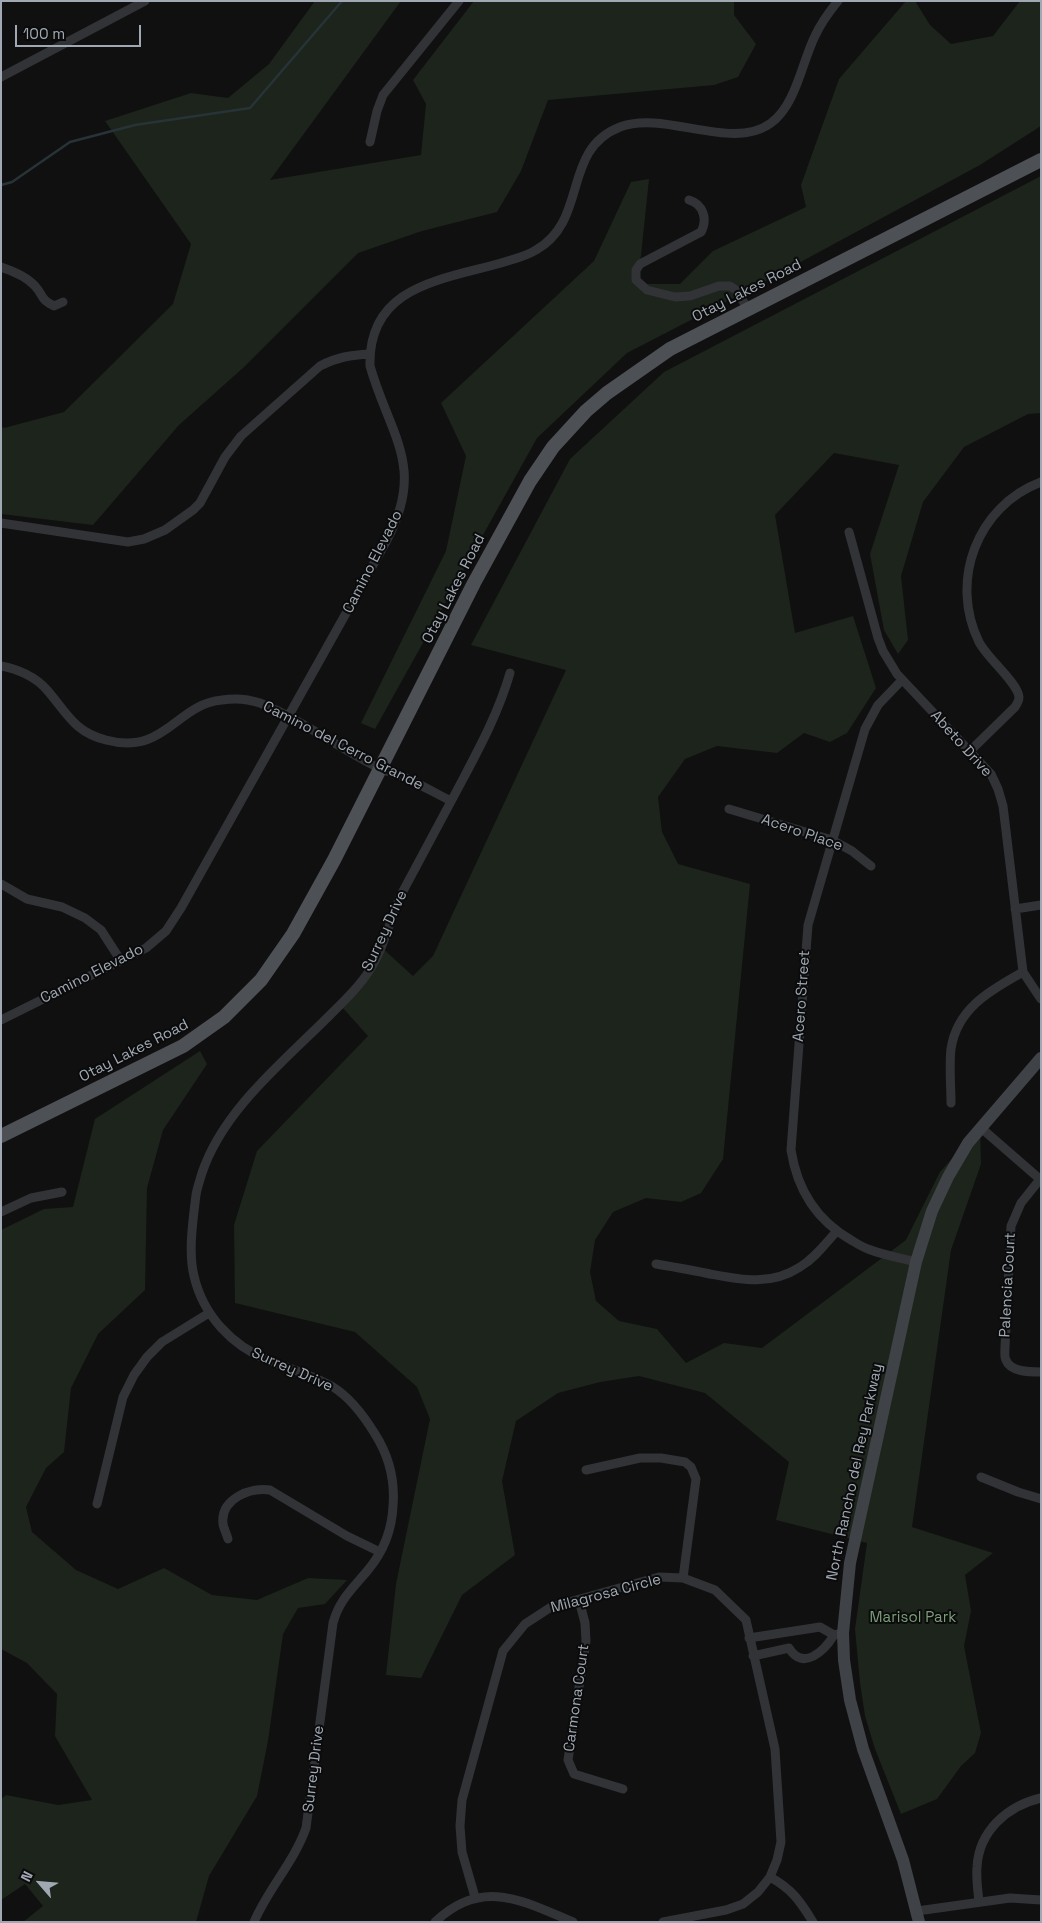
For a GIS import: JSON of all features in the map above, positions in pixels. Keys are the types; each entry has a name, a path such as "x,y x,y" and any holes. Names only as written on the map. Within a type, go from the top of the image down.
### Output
{"main road":[{"name":"Otay Lakes Road","path":"1,1136 183,1046 211,1028 261,980 284,950 334,860 474,582 530,482 553,447 586,411 607,393 670,349 1041,160"}],"street":[{"path":"1,77 145,1"},
{"path":"370,142 377,111 383,95 459,1"},
{"name":"Camino Elevado","path":"1,1020 152,944 173,922 395,525 402,506 405,486 403,459 393,427 372,375 370,354 373,336 381,319 391,305 404,294 426,284 526,256 546,243 559,230 568,214 585,157 596,142 610,132 640,123 746,133 770,124 780,115 789,102 815,35 838,1"},
{"path":"689,200 696,203 703,212 704,225 701,232 640,264 636,270 636,280 647,290 675,297 690,296 719,286 730,286 736,290 748,309"},
{"path":"1,267 15,272 35,286 44,301 54,306 63,302"},
{"path":"1,523 128,542 144,539 165,530 185,518 200,503 225,457 241,436 320,366 332,360 350,355 370,354"},
{"path":"970,750 1016,707 1019,699 1017,690 1007,676 990,660 975,633 966,592 970,561 982,531 997,512 1022,490 1041,482"},
{"name":"Abeto Drive","path":"849,532 878,638 886,657 902,680 991,774 998,789 1003,806 1023,972 1041,999"},
{"name":"Camino del Cerro Grande","path":"1,666 22,672 47,689 66,716 80,728 97,738 116,742 144,742 163,733 188,713 207,702 233,699 250,701 259,703 288,717 381,769 401,776 452,801"},
{"name":"Surrey Drive","path":"254,1922 270,1890 295,1854 306,1828 335,1616 347,1594 369,1569 380,1552 392,1518 393,1483 385,1452 366,1418 353,1403 336,1388 305,1372 267,1360 243,1347 224,1332 209,1313 196,1285 190,1254 196,1192 208,1156 231,1116 341,1004 372,967 400,896 488,732 510,673"},
{"name":"Acero Street","path":"902,680 878,705 865,730 808,925 791,1150 796,1174 805,1194 816,1211 836,1232 866,1249 916,1262"},
{"name":"Acero Place","path":"729,809 832,840 852,851 871,866"},
{"path":"1,884 27,899 62,908 86,918 101,930 120,961"},
{"path":"1016,909 1041,905"},
{"path":"951,1103 951,1048 960,1022 970,1008 984,995 1023,972"},
{"name":"North Rancho del Rey Parkway","path":"918,1916 903,1860 863,1749 850,1700 838,1634 850,1562 916,1262 926,1228 939,1195 957,1160 980,1128 1041,1058"},
{"path":"980,1128 1040,1179"},
{"name":"Palencia Court","path":"1040,1179 1020,1203 1011,1226 1005,1360 1011,1367 1028,1372 1041,1372"},
{"path":"1,1212 31,1198 62,1192"},
{"path":"656,1264 749,1281 766,1280 782,1276 800,1268 816,1255 836,1232"},
{"path":"97,1504 123,1397 134,1375 147,1357 162,1342 209,1313"},
{"path":"586,1470 640,1458 669,1459 685,1462 691,1467 696,1479 682,1578"},
{"path":"980,1477 1018,1492 1041,1498"},
{"path":"228,1539 223,1523 228,1507 242,1494 264,1489 270,1490 348,1536 380,1552"},
{"name":"Milagrosa Circle","path":"475,1897 462,1852 460,1826 462,1800 503,1651 518,1632 551,1607 659,1577 682,1578 715,1590 746,1620 776,1749 781,1842 777,1860 770,1876 758,1892 738,1906 663,1922"},
{"name":"Carmona Court","path":"579,1600 585,1624 586,1641 568,1760 574,1774 623,1789"},
{"path":"749,1638 787,1632 820,1627 838,1634 825,1649 814,1657 806,1658 797,1656 792,1652 787,1632"},
{"path":"754,1656 790,1648"},
{"path":"979,1902 976,1876 978,1858 988,1832 1008,1812 1024,1803 1041,1798"},
{"path":"770,1876 785,1885 798,1897 813,1922"},
{"path":"435,1922 452,1908 475,1897 502,1896 521,1901 573,1922"},
{"path":"918,1916 979,1902 1010,1898 1041,1900"}],"green space":[{"path":"315,1 401,1 270,180 421,155 426,104 413,80 474,1 734,1 734,15 756,44 738,77 714,85 548,100 521,171 497,212 422,231 358,253 243,368 179,425 93,525 1,514 1,426 4,428 64,412 173,304 191,244 105,121 191,93 228,98 269,64"},
{"path":"906,1 915,1 930,25 951,44 993,36 1020,1 1041,1 1041,126 980,165 747,291 627,353 537,438 375,729 361,723 446,551 466,456 441,403 594,261 631,182 649,179 638,284 680,284 713,251 806,207 801,185 839,79"},
{"name":"Marisol Park","path":"1041,176 1041,413 1028,414 964,447 923,502 901,576 908,640 898,654 884,630 870,554 899,465 834,453 775,515 795,633 853,616 876,688 847,733 830,742 804,733 777,753 717,746 685,759 658,797 662,832 678,864 750,884 723,1159 701,1193 681,1202 646,1198 613,1212 595,1240 590,1272 596,1301 619,1321 657,1329 686,1363 724,1343 762,1348 906,1240 940,1172 980,1127 981,1164 951,1250 912,1527 993,1553 965,1575 971,1611 964,1646 981,1733 975,1753 961,1766 937,1799 901,1814 875,1749 865,1716 860,1683 855,1629 867,1543 776,1520 789,1462 705,1393 639,1376 600,1382 558,1393 516,1421 502,1481 515,1555 462,1595 421,1678 386,1675 396,1584 430,1419 417,1387 355,1332 235,1303 234,1225 257,1151 368,1036 341,1006 381,947 413,976 433,956 566,670 471,645 570,459 664,372"},
{"path":"200,1051 207,1064 163,1130 147,1188 145,1290 98,1334 71,1388 64,1452 46,1468 26,1507 32,1532 76,1570 118,1589 164,1568 212,1595 257,1600 308,1578 347,1580 325,1604 298,1608 283,1634 268,1741 257,1796 209,1876 196,1922 23,1922 43,1906 25,1884 1,1900 1,1799 6,1795 58,1805 92,1800 55,1736 57,1694 27,1663 1,1649 1,1230 44,1209 73,1207 95,1119"}],"waterway":[{"path":"1,185 12,182 70,142 135,125 250,108 342,1"}]}
